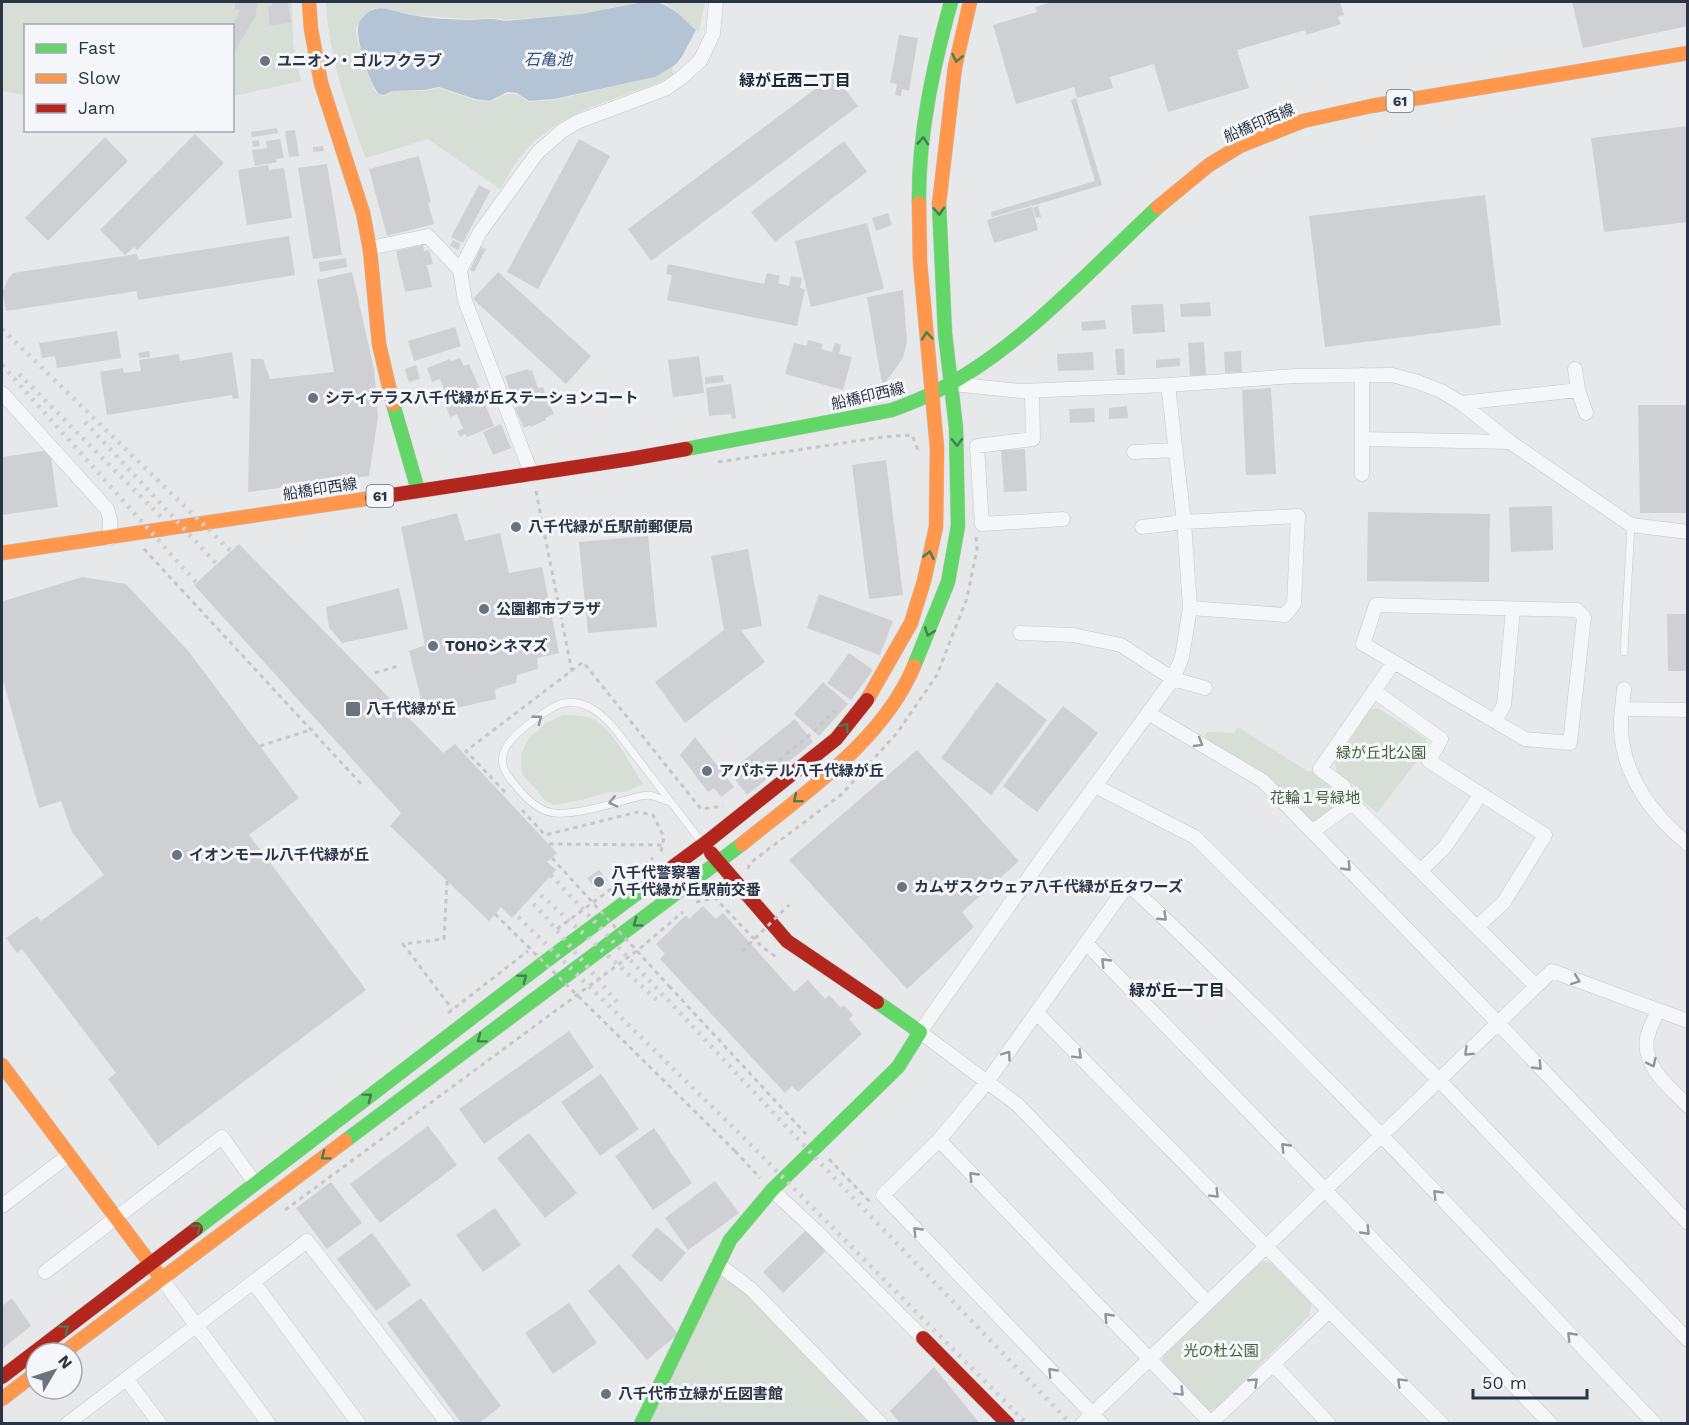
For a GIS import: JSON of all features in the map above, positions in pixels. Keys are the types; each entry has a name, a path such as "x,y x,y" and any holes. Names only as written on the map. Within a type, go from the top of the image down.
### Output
{"street":[{"path":"309,2 315,60 364,214 370,248 382,361 418,490"},
{"path":"460,270 480,232 538,152 562,131 577,122 665,89 700,61 712,34 716,2"},
{"path":"2,1377 546,961 703,844 836,739 872,693 911,622 924,581 936,527 937,448 921,262 919,200 924,131 937,52 951,2"},
{"path":"79,1341 553,984 718,863 843,760 889,712 910,675 948,582 958,526 956,428 945,333 939,200 955,66 970,2"},
{"name":"船橋印西線","path":"2,553 532,475 892,410 951,384 1016,339 1184,184 1240,146 1303,121 1371,106 1688,53"},
{"path":"370,248 428,236 460,270 465,301 532,475"},
{"path":"1575,369 1578,390 1586,413"},
{"path":"1362,375 1362,474"},
{"path":"951,384 1032,391 1168,386 1296,376 1392,375 1441,391 1510,442 1631,525 1688,532"},
{"path":"641,1424 730,1240 772,1190 898,1066 1173,679 1182,657 1190,608 1184,522 1168,386"},
{"path":"1461,404 1578,390"},
{"path":"1032,391 1033,439 977,446 982,525 1063,519"},
{"path":"2,393 107,509 110,519 110,538"},
{"path":"1362,439 1510,442"},
{"path":"1134,452 1176,450"},
{"path":"1142,527 1184,522 1298,516 1294,604 1284,615 1190,608"},
{"path":"1376,605 1577,610 1584,617 1570,743 1525,739 1394,662 1363,644 1376,605"},
{"path":"1495,722 1504,705 1513,609"},
{"path":"1020,633 1073,635 1120,645 1173,679 1204,688"},
{"path":"1394,662 1320,769 1343,786 1352,803 1536,986"},
{"path":"1624,689 1621,731 1637,788 1673,831 1688,844"},
{"path":"1374,691 1441,739 1429,761 1545,835 1504,902 1477,927"},
{"path":"1623,709 1688,710"},
{"path":"1148,713 1263,782 1313,831 1688,1223"},
{"path":"1095,786 1195,837 1439,1080 1688,1340"},
{"path":"1420,871 1444,848 1481,794"},
{"path":"1313,831 1352,803"},
{"path":"703,844 787,941 920,1032 1018,1105 1208,1303"},
{"path":"1655,1424 1381,1136 1182,934 1128,884 987,1082 939,1140 883,1195 1092,1420 1148,1360 1208,1303 1326,1189 1381,1136 1498,1023 1536,986 1552,971 1688,1021"},
{"path":"1086,943 1551,1424"},
{"path":"1658,1011 1647,1038 1648,1054 1659,1077 1688,1106"},
{"path":"1037,1013 1442,1424"},
{"path":"2,1065 269,1424"},
{"path":"45,1272 222,1137 255,1183"},
{"path":"939,1140 1148,1360 1212,1423 1329,1311"},
{"path":"2,1206 69,1155"},
{"path":"772,1190 816,1231 1008,1424"},
{"path":"67,1424 307,1241 448,1424"},
{"path":"718,1264 751,1289 881,1424"},
{"path":"254,1283 359,1424"},
{"path":"1273,1364 1329,1424"},
{"path":"126,1380 160,1424"},
{"path":"2,1399 24,1382"}],"lane":[{"path":"1624,652 1631,525"},
{"path":"670,802 656,796 641,796 569,813 553,813 540,809 508,776 502,765 507,745 552,708 565,703 593,708 603,715 703,844"}],"path":[{"path":"709,464 883,437 912,435 918,448 919,458"},
{"path":"532,475 572,672"},
{"path":"130,535 313,729 363,786"},
{"path":"512,799 466,751 583,662 701,809 721,807 730,800"},
{"path":"375,673 398,666"},
{"path":"775,764 839,707"},
{"path":"261,746 313,729"},
{"path":"518,806 544,835 638,812 653,815 664,837 663,851 549,935"},
{"path":"549,844 663,844"},
{"path":"552,858 669,986"},
{"path":"447,881 444,939 403,944 452,1009"},
{"path":"694,903 715,898 762,947 780,959"},
{"path":"742,951 789,905"},
{"path":"282,1212 638,950 686,910"},
{"path":"495,914 772,1190"},
{"path":"443,1016 531,949"}],"green space":[{"name":"ユニオン・ゴルフクラブ","path":"2,2 292,2 293,42 301,81 234,96 234,24 24,24 24,95 2,91"},
{"path":"326,2 641,2 581,14 504,20 414,15 373,8 364,15 356,28 357,39 374,90 379,95 384,96 393,91 424,91 439,88 474,100 490,102 507,94 516,94 529,102 554,100 655,77 672,67 673,75 661,82 589,108 555,125 526,150 500,189 428,139 366,158 345,100 335,62"},
{"path":"662,2 705,2 699,32 667,4"},
{"name":"緑が丘北公園","path":"1378,708 1426,739 1426,749 1377,813 1358,797 1354,785 1337,774 1335,763 1369,710"},
{"path":"563,715 587,717 602,725 622,749 643,784 626,792 607,792 586,799 553,805 545,800 522,774 521,754 529,738 546,723"},
{"name":"花輪１号緑地","path":"1238,727 1307,771 1318,772 1342,788 1349,802 1313,829 1263,779 1202,743 1207,732 1234,733"},
{"name":"光の杜公園","path":"1261,1260 1271,1263 1312,1304 1309,1316 1216,1408 1209,1411 1162,1365 1163,1357"},
{"path":"718,1264 879,1424 641,1424"}],"water":[{"name":"石亀池","path":"643,2 666,6 696,30 675,65 655,77 554,99 529,101 517,93 507,92 490,101 475,99 439,87 379,94 368,73 358,35 358,26 364,16 379,8 432,18 504,21 581,14"}],"building":[{"path":"235,2 257,2 256,16 234,52 233,24 240,10 235,10"},
{"path":"272,2 288,2 291,23 270,25 268,6 272,6"},
{"path":"1053,2 1340,2 1344,15 1338,17 1341,24 1306,35 1305,30 1237,50 1249,88 1168,112 1154,64 1110,77 1113,88 1077,98 1074,87 1016,104 993,25 1037,12 1035,7"},
{"path":"1572,2 1688,2 1688,26 1583,48"},
{"path":"899,35 918,38 909,91 902,89 901,96 895,95 897,84 890,83"},
{"path":"834,75 858,106 651,261 628,229"},
{"path":"1076,98 1102,185 1032,206 1031,203 1031,206 992,217 991,212 1095,181 1071,100"},
{"path":"1688,126 1688,222 1604,232 1591,138"},
{"path":"277,128 278,133 252,137 251,132"},
{"path":"295,130 299,156 289,157 285,131"},
{"path":"195,134 224,163 137,250 134,247 125,255 100,230"},
{"path":"105,137 128,161 48,241 25,218"},
{"path":"280,139 284,158 276,159 277,162 255,166 252,150 267,148 266,141"},
{"path":"579,139 610,156 538,289 507,272"},
{"path":"259,140 260,146 253,147 252,141"},
{"path":"844,141 867,172 775,242 751,212"},
{"path":"323,146 324,151 313,152 313,147"},
{"path":"419,156 431,202 428,203 434,224 387,236 369,169"},
{"path":"327,164 342,255 313,259 298,168"},
{"path":"268,165 269,170 284,168 292,218 247,225 238,170"},
{"path":"479,185 490,191 463,243 451,237"},
{"path":"1485,195 1501,325 1325,347 1309,216"},
{"path":"1038,206 1041,217 1036,218 1033,208"},
{"path":"1032,207 1038,230 994,243 987,220"},
{"path":"888,213 892,225 876,231 872,218"},
{"path":"867,223 884,289 811,307 795,241"},
{"path":"289,236 295,275 138,300 137,291 6,311 2,289 13,273 137,254 138,260"},
{"path":"453,240 461,244 458,250 450,246"},
{"path":"423,245 424,251 429,250 433,264 427,265 432,287 405,292 396,251"},
{"path":"481,247 486,249 474,272 470,270"},
{"path":"346,258 347,267 320,272 319,262"},
{"path":"668,264 764,284 767,273 780,276 778,283 789,286 791,276 802,278 800,288 805,289 797,326 667,300 672,275 666,274"},
{"name":"シティテラス八千代緑が丘ステーションコート","path":"352,272 374,369 378,417 369,476 248,492 251,359 263,359 270,379 334,372 317,280"},
{"path":"498,272 591,356 566,384 473,299"},
{"path":"903,290 907,342 903,358 882,384 867,297"},
{"path":"1210,302 1211,316 1181,317 1180,304"},
{"path":"1163,304 1165,332 1133,334 1131,305"},
{"path":"1105,320 1106,329 1082,331 1081,322"},
{"path":"455,327 461,346 414,361 408,341"},
{"path":"117,331 121,358 57,368 55,356 42,358 39,343"},
{"path":"808,340 823,344 821,349 832,352 835,343 841,345 839,354 852,357 843,390 785,374 794,343 807,346"},
{"path":"1204,342 1206,375 1190,376 1188,343"},
{"path":"1115,349 1124,349 1125,375 1117,375"},
{"path":"149,351 150,357 139,358 138,353"},
{"path":"1241,351 1242,372 1225,373 1224,352"},
{"path":"232,352 239,398 233,399 232,395 107,415 100,372 123,368 124,373 141,371 139,360 179,354 180,361"},
{"path":"1093,352 1094,370 1058,371 1057,354"},
{"path":"699,356 704,393 673,397 668,360"},
{"path":"460,358 464,366 469,364 480,389 472,392 477,402 483,399 494,426 467,437 465,434 460,437 457,431 463,429 457,414 450,417 445,404 452,401 447,389 444,390 440,379 432,382 427,368 450,359 451,361"},
{"path":"1180,358 1180,366 1156,368 1156,360"},
{"path":"416,365 420,379 409,382 405,369"},
{"path":"528,369 532,370 538,388 543,387 545,393 531,394 530,390 515,394 513,390 510,391 505,376"},
{"path":"723,375 724,382 705,384 705,377"},
{"path":"731,384 736,418 732,419 731,414 709,416 706,388"},
{"path":"1271,388 1276,474 1246,475 1242,390"},
{"path":"546,396 554,414 531,427 530,425 524,428 515,408 538,397 539,399"},
{"path":"1638,405 1688,405 1688,513 1640,513"},
{"path":"1127,406 1128,418 1109,419 1109,408"},
{"path":"1094,408 1095,422 1070,423 1069,409"},
{"path":"501,424 511,448 493,455 483,432"},
{"path":"1025,449 1027,491 1004,492 1001,450"},
{"path":"50,450 58,507 2,515 2,457"},
{"path":"886,460 903,595 869,599 852,465"},
{"path":"1552,506 1553,550 1511,552 1509,507"},
{"path":"1368,512 1490,514 1489,582 1367,581"},
{"name":"公園都市プラザ","path":"457,513 465,541 500,533 509,573 542,567 559,653 537,658 538,669 517,675 516,683 495,689 496,699 425,715 409,651 425,645 401,527"},
{"path":"648,536 657,627 588,633 579,542"},
{"path":"239,544 443,753 455,744 557,853 547,862 556,870 512,918 501,907 489,921 390,826 401,813 194,585"},
{"path":"748,549 762,626 741,630 765,662 685,723 655,682 724,630 711,556"},
{"name":"イオンモール八千代緑が丘","path":"82,577 126,584 189,652 299,798 249,835 366,990 158,1146 108,1079 116,1073 22,949 17,953 6,938 37,916 41,921 104,875 72,832 61,801 39,808 2,677 2,605 4,601"},
{"path":"399,588 408,629 342,643 329,627 326,607"},
{"path":"819,594 893,621 880,655 807,628"},
{"path":"1667,614 1688,614 1688,671 1668,671"},
{"path":"849,653 873,670 851,700 827,683"},
{"path":"823,682 848,704 819,736 794,714"},
{"path":"997,682 1047,720 991,795 941,758"},
{"path":"1063,706 1098,733 1037,812 1003,786"},
{"path":"795,719 813,742 747,795 729,772"},
{"name":"アパホテル八千代緑が丘","path":"695,737 734,787 721,797 714,788 708,792 680,755"},
{"name":"カムザスクウェア八千代緑が丘タワーズ","path":"917,750 1019,861 962,912 974,927 907,989 789,860"},
{"path":"599,870 607,880 597,890 587,878"},
{"path":"703,906 716,919 723,913 794,992 808,980 825,999 829,995 841,1008 844,1005 853,1015 849,1019 862,1034 798,1092 792,1086 785,1093 660,959 665,954 656,944 686,915 689,919"},
{"path":"569,1031 594,1067 484,1144 459,1109"},
{"path":"601,1074 639,1129 600,1156 561,1102"},
{"path":"428,1126 457,1165 380,1223 350,1184"},
{"path":"654,1128 692,1183 653,1210 615,1156"},
{"path":"529,1133 577,1193 545,1218 497,1158"},
{"path":"715,1181 739,1213 688,1250 665,1218"},
{"path":"331,1182 362,1223 327,1249 296,1208"},
{"path":"495,1208 521,1245 483,1272 456,1235"},
{"path":"657,1227 686,1253 661,1282 631,1256"},
{"path":"806,1230 827,1250 783,1293 763,1272"},
{"path":"372,1233 411,1285 376,1311 337,1259"},
{"path":"619,1264 678,1334 647,1360 588,1291"},
{"path":"12,1298 31,1326 2,1349 2,1306"},
{"path":"421,1298 501,1406 478,1424 462,1424 387,1323"},
{"path":"569,1303 597,1343 553,1374 525,1333"},
{"path":"934,1367 980,1424 901,1424 890,1411"}],"railway":[{"path":"2,329 415,730 856,1201 1071,1424"},
{"path":"2,365 369,771 739,1133 1027,1424"},
{"path":"19,374 165,521"},
{"path":"85,422 214,561 543,897 657,1000"},
{"path":"309,670 545,916 620,1006"}],"traffic: fast":[{"path":"919,203 924,127 938,51 951,2"},
{"path":"914,666 948,582 958,526 956,428 945,333 939,204"},
{"path":"686,449 892,410 933,393 975,369 1030,327 1158,207"},
{"path":"393,404 418,490"},
{"path":"345,1141 742,844"},
{"path":"196,1229 655,880"},
{"path":"641,1424 730,1240 772,1190 898,1067 920,1032 877,1002"}],"traffic: slow":[{"path":"309,2 311,29 321,83 363,213 370,250 379,344 393,404"},
{"path":"939,204 955,67 970,2"},
{"path":"1158,207 1209,165 1240,146 1303,121 1371,106 1688,53"},
{"path":"867,700 911,623 924,581 936,527 937,448 920,262 919,203"},
{"path":"2,553 372,498"},
{"path":"742,844 815,785 862,742 883,718 900,693 914,666"},
{"path":"2,1065 158,1274"},
{"path":"79,1341 345,1141"},
{"path":"2,1399 24,1382"}],"traffic: jam":[{"path":"372,498 686,449"},
{"path":"655,880 708,841 836,739 867,700"},
{"path":"711,853 787,941 877,1002"},
{"path":"2,1377 196,1229"},
{"path":"923,1338 1008,1424"}],"place":[{"name":"ユニオン・ゴルフクラブ","path":"265,61"},
{"name":"シティテラス八千代緑が丘ステーションコート","path":"313,398"},
{"name":"八千代緑が丘駅前郵便局","path":"516,527"},
{"name":"公園都市プラザ","path":"484,609"},
{"name":"TOHOシネマズ","path":"433,646"},
{"name":"八千代緑が丘","path":"353,709"},
{"name":"アパホテル八千代緑が丘","path":"707,771"},
{"name":"イオンモール八千代緑が丘","path":"177,855"},
{"name":"八千代警察署 八千代緑が丘駅前交番","path":"599,882"},
{"name":"カムザスクウェア八千代緑が丘タワーズ","path":"902,887"},
{"name":"八千代市立緑が丘図書館","path":"606,1394"}],"district":[{"name":"緑が丘西二丁目","path":"795,80"},
{"name":"緑が丘一丁目","path":"1177,990"}]}
